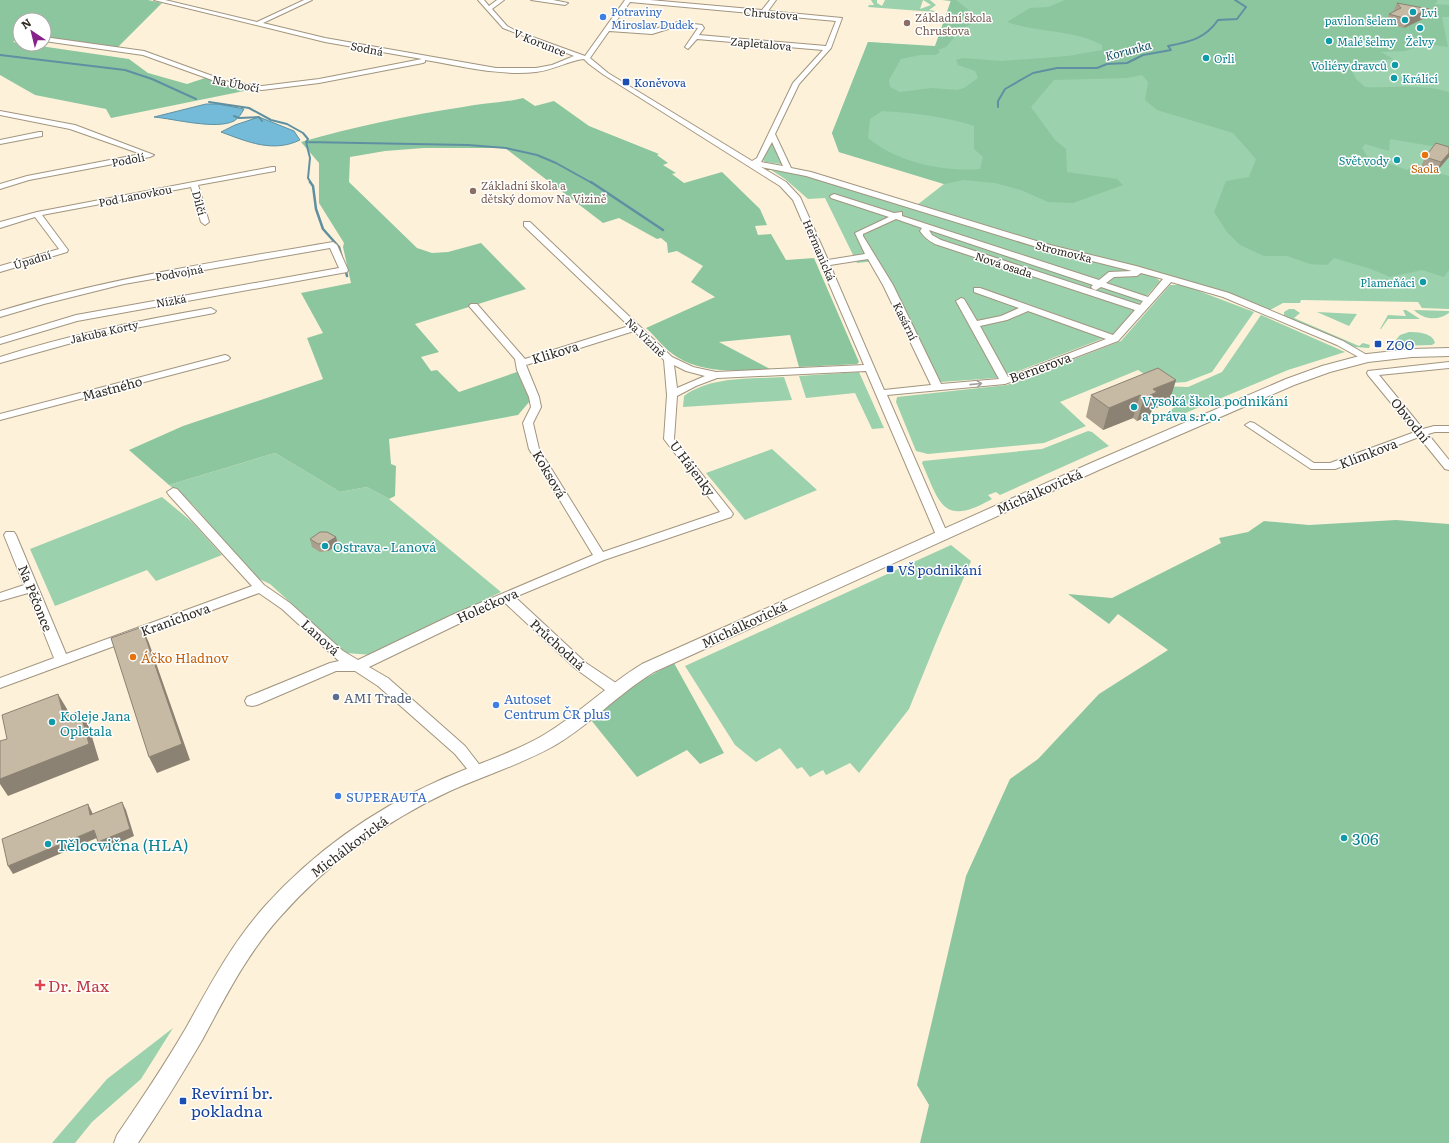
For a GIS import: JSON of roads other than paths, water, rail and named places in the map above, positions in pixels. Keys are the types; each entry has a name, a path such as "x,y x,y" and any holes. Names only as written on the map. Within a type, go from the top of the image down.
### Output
{"street":[{"name":"Sodná","path":"157,0 325,40 496,70 516,71 554,67 583,57"},
{"path":"289,0 306,2"},
{"name":"V Korunce","path":"481,0 505,27 514,32 583,57"},
{"path":"488,8 494,6 501,0"},
{"path":"534,0 565,3"},
{"path":"583,57 629,0"},
{"name":"Chrustova","path":"629,0 840,19 828,48"},
{"path":"699,6 704,0"},
{"path":"764,12 773,0"},
{"path":"257,24 306,2"},
{"path":"606,30 652,32 678,24 690,24 701,28 688,47"},
{"name":"Zapletalova","path":"695,37 828,48"},
{"name":"Na Úbočí","path":"52,40 144,53 228,84 262,88 319,81 430,59"},
{"path":"753,164 760,160 796,83 828,48"},
{"name":"Heřmanická","path":"583,57 606,74 753,164 783,184 797,199 942,535"},
{"name":"Podolí","path":"0,113 72,127 150,155 27,178 0,187"},
{"path":"0,142 39,134"},
{"path":"772,135 788,169"},
{"name":"Stromovka","path":"753,164 788,169 1043,246 1170,278 1226,295 1340,343 1367,358"},
{"name":"Pod Lanovkou","path":"0,225 37,214 272,169"},
{"name":"Dílčí","path":"194,184 205,222"},
{"path":"862,205 876,195"},
{"name":"Nová osada","path":"834,196 1150,300"},
{"path":"895,216 910,205"},
{"name":"Úpadní","path":"0,269 64,250 37,214"},
{"name":"Kasární","path":"895,216 878,226 859,233 864,247 888,285 938,387"},
{"name":"Na Vizině","path":"527,224 669,359 690,369 716,375 871,368"},
{"name":"Nová osada","path":"927,227 924,231 929,237 938,242 1141,309"},
{"name":"Podvojná","path":"0,314 70,293 172,273 333,245 344,270"},
{"path":"825,263 871,256"},
{"name":"Nízká","path":"0,341 76,318 344,270"},
{"path":"1091,293 1099,284 1112,274 1150,273"},
{"name":"Bernerova","path":"881,393 1005,381 1115,339 1170,278"},
{"path":"977,290 1115,339"},
{"path":"961,301 1005,381"},
{"name":"Klikova","path":"474,306 520,358 521,363 636,327"},
{"path":"974,325 1004,318 1028,308"},
{"name":"Jakuba Korty","path":"0,360 41,346 116,328 211,311"},
{"name":"Michálkovická","path":"125,1143 165,1084 245,946 267,918 296,888 344,846 398,810 430,792 548,742 573,724 614,689 652,666 1102,463 1290,382 1333,366 1367,358 1406,353 1449,352"},
{"name":"Mastného","path":"0,418 225,358"},
{"name":"U Hájenky","path":"669,359 672,395 669,439 726,514"},
{"name":"Koksová","path":"521,363 522,370 534,397 536,408 528,423 534,449 600,557"},
{"name":"Obvodní","path":"1449,365 1372,373 1449,467"},
{"path":"672,395 692,384 716,375"},
{"name":"Klímkova","path":"1250,425 1311,466 1331,467 1421,433 1434,429 1449,429"},
{"name":"Lanová","path":"173,492 260,588 286,606 338,654 383,682 460,750 478,772"},
{"name":"Holečkova","path":"252,701 335,666 356,666 375,659 456,618 600,557 726,514"},
{"name":"Na Pěčonce","path":"10,535 62,661"},
{"path":"0,597 32,587"},
{"name":"Kranichova","path":"0,683 260,588"},
{"name":"Průchodná","path":"506,596 581,666 614,689"},
{"name":"Michálkovická","path":"115,1143 165,1084"}],"water":[{"path":"206,104 218,104 244,109 239,117 234,121 217,124 195,123 154,117"},
{"path":"259,117 294,131 300,140 280,146 260,145 221,132 235,125"}],"waterway":[{"name":"Korunka","path":"998,107 998,101 1005,89 1033,73 1057,68 1097,68 1107,64 1127,63 1143,55 1171,50 1168,46 1196,39 1208,32 1218,20 1237,19 1246,7 1235,0"},
{"path":"0,55 125,70 152,79 196,99"},
{"path":"209,102 249,108 271,120 287,124 303,133 308,139 306,142"},
{"path":"234,116 239,118 259,117 262,121"},
{"path":"306,142 468,145 506,148 537,155 556,163 592,183"},
{"path":"306,142 310,158 308,178 311,183"},
{"path":"310,182 313,186 316,209 323,229 339,247 342,258"},
{"path":"591,182 663,230"},
{"path":"345,268 347,276"}],"place":[{"name":"Lvi","path":"1413,12"},
{"name":"Potraviny Miroslav Dudek","path":"603,17"},
{"name":"pavilon šelem","path":"1405,20"},
{"name":"Základní škola Chrustova","path":"907,23"},
{"name":"Želvy","path":"1420,28"},
{"name":"Malé šelmy","path":"1329,41"},
{"name":"Orli","path":"1206,58"},
{"name":"Voliéry dravců","path":"1395,65"},
{"name":"Králící","path":"1394,78"},
{"name":"Koněvova","path":"626,82"},
{"name":"Saola","path":"1425,155"},
{"name":"Svět vody","path":"1397,160"},
{"name":"Základní škola a dětský domov Na Vizině","path":"473,191"},
{"name":"Plameňáci","path":"1423,282"},
{"name":"ZOO","path":"1378,344"},
{"name":"Vysoká škola podnikání a práva s.r.o.","path":"1134,407"},
{"name":"Ostrava - Lanová","path":"325,546"},
{"name":"VŠ podnikání","path":"890,569"},
{"name":"Áčko Hladnov","path":"133,657"},
{"name":"AMI Trade","path":"336,697"},
{"name":"Autoset Centrum ČR plus","path":"496,705"},
{"name":"Koleje Jana Opletala","path":"52,722"},
{"name":"SUPERAUTA","path":"338,796"},
{"name":"306","path":"1344,838"},
{"name":"Tělocvična (HLA)","path":"48,844"},
{"name":"Dr. Max","path":"40,985"},
{"name":"Revírní br. pokladna","path":"183,1101"}]}
